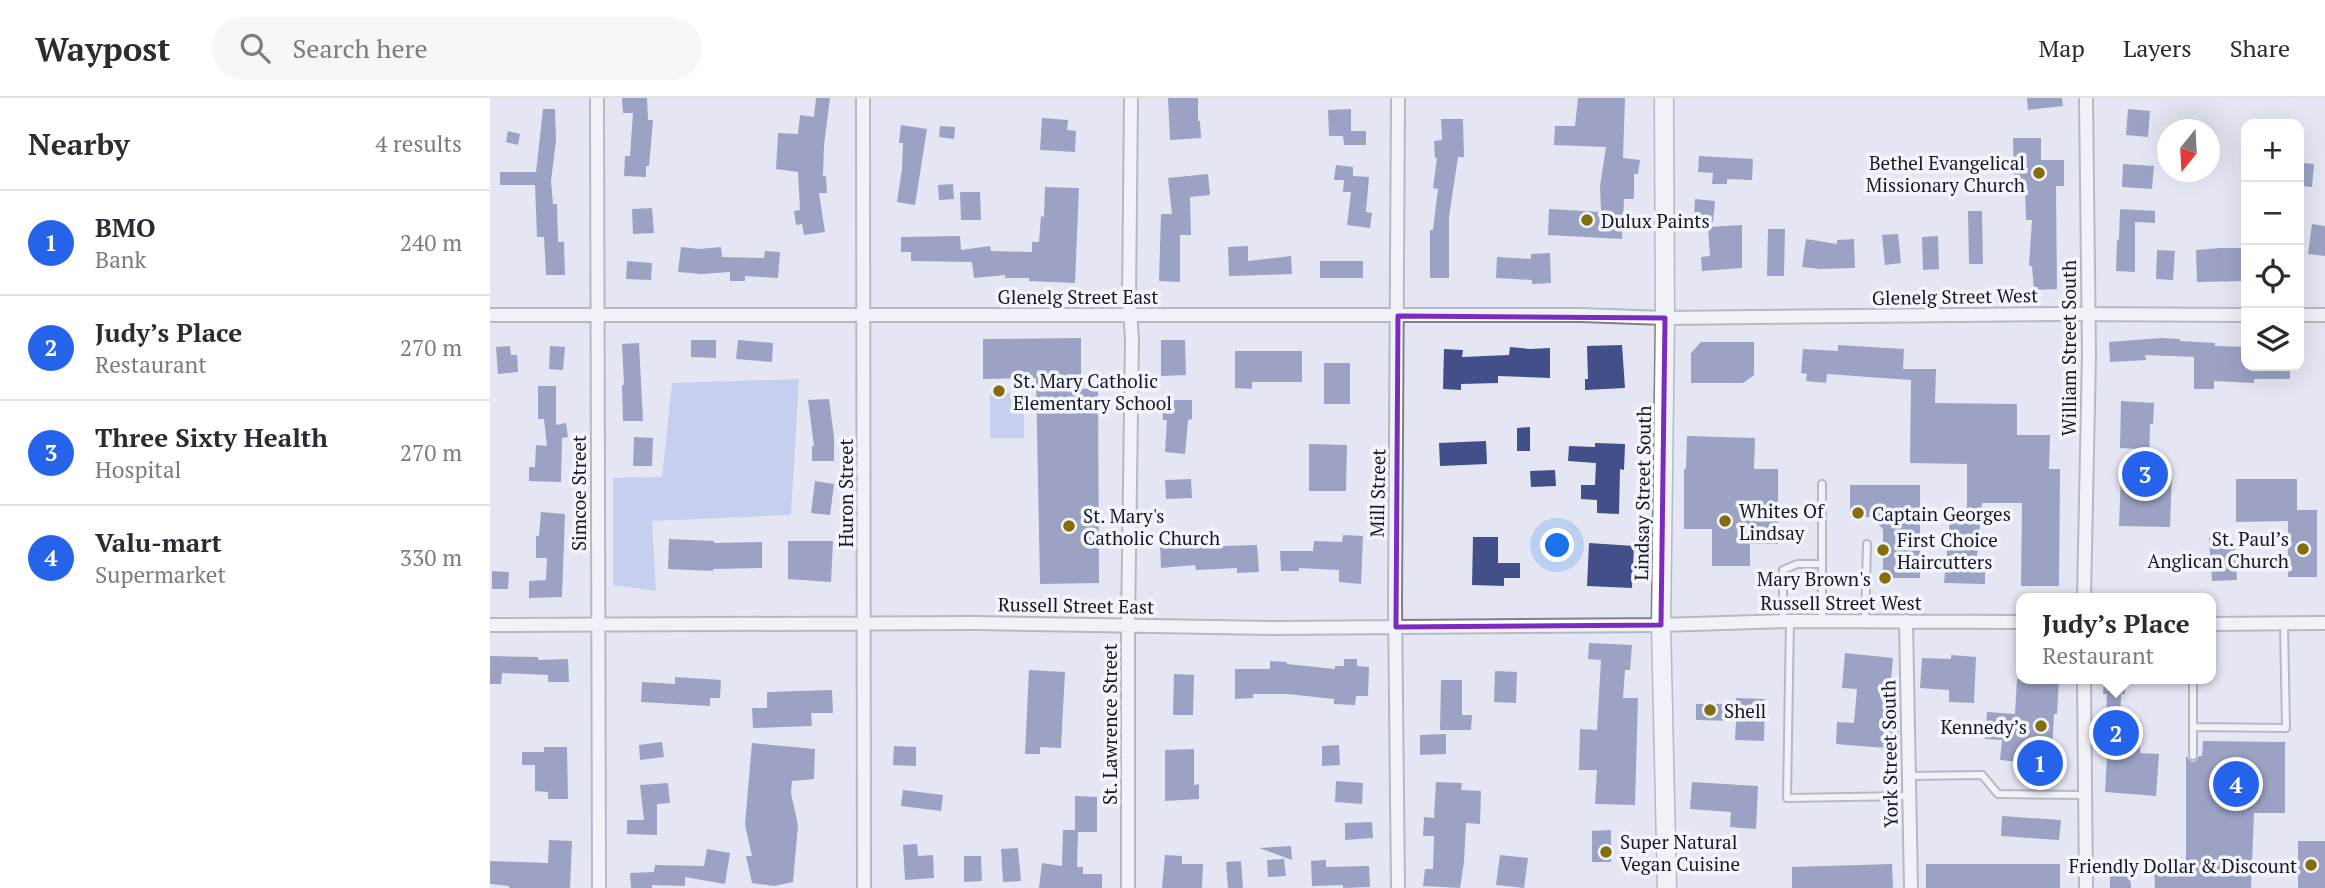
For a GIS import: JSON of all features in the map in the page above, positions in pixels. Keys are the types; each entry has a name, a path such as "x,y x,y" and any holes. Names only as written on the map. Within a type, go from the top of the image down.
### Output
{"main road":[{"name":"Lindsay Street South","path":"1664,98 1665,318 1661,625 1667,888"}],"street":[{"name":"Simcoe Street","path":"597,98 599,888"},
{"name":"Huron Street","path":"863,98 864,888"},
{"name":"St. Lawrence Street","path":"1128,888 1130,98"},
{"name":"Mill Street","path":"1398,98 1398,888"},
{"name":"William Street South","path":"2084,593 2088,315 2086,98"},
{"name":"Glenelg Street East","path":"490,316 1581,315 1665,318"},
{"name":"Glenelg Street West","path":"1665,318 2241,315"},
{"path":"2304,315 2325,315"},
{"name":"Russell Street West","path":"1661,625 1786,621 2016,622"},
{"name":"York Street South","path":"1906,621 1911,888"},
{"path":"2216,624 2325,623"},
{"name":"Russell Street East","path":"490,625 1661,625"},
{"path":"2084,684 2085,888"}],"lane":[{"path":"1822,484 1822,621"},
{"path":"1865,621 1867,544"},
{"path":"1822,564 1797,564 1783,570 1786,621 1787,798 1908,796"},
{"path":"2193,727 2286,728 2284,624"},
{"path":"2193,684 2193,756"},
{"path":"1908,776 1982,775 1998,794 2086,795"}],"highlighted area":[{"path":"1398,316 1665,318 1661,625 1396,627"}],"shaded area":[{"path":"799,379 791,515 652,521 656,591 613,585 613,478 662,477 672,383"},
{"path":"990,393 1024,393 1024,438 990,438"}],"building":[{"path":"622,98 647,98 648,120 653,120 646,177 624,176 625,156 630,156 633,113 623,113"},
{"path":"816,98 830,98 823,176 826,176 827,193 819,193 825,232 804,235 802,224 796,225 794,211 800,210 798,172 776,169 778,133 798,134 800,115 814,117"},
{"path":"1168,98 1198,98 1201,138 1170,140"},
{"path":"1578,98 1625,98 1623,158 1640,160 1638,174 1634,174 1634,199 1624,199 1622,239 1548,235 1549,209 1601,212 1600,186 1606,147 1554,145 1555,126 1575,126"},
{"path":"2027,98 2062,98 2063,106 2028,110"},
{"path":"543,109 555,109 556,140 551,181 553,204 557,204 558,242 564,242 565,275 546,275 544,237 537,237 535,185 500,185 500,172 536,172"},
{"path":"1351,109 1351,131 1366,131 1366,145 1344,145 1343,136 1329,136 1328,110"},
{"path":"2128,109 2150,111 2148,137 2126,135"},
{"path":"1042,118 1068,120 1067,130 1076,131 1075,152 1040,150"},
{"path":"1441,119 1463,119 1464,157 1458,157 1449,217 1449,278 1430,278 1430,230 1433,230 1438,189 1433,188 1437,158 1434,141 1442,140"},
{"path":"901,125 927,129 915,205 897,202 902,169 903,143 899,143"},
{"path":"940,126 955,127 954,139 939,137"},
{"path":"508,131 520,134 518,145 506,142"},
{"path":"2013,138 2041,138 2041,160 2064,160 2064,186 2056,186 2057,289 2034,290 2032,266 2029,266 2032,220 2026,220 2025,187 2014,187"},
{"path":"1699,156 1753,159 1752,180 1727,179 1727,184 1712,184 1713,173 1698,172"},
{"path":"2304,163 2314,164 2312,187 2304,186"},
{"path":"2123,164 2154,166 2152,189 2122,187"},
{"path":"1336,165 1353,167 1353,176 1369,177 1366,212 1372,213 1370,228 1347,225 1351,192 1343,192 1344,180 1334,180"},
{"path":"1208,174 1210,195 1190,197 1191,235 1180,235 1180,282 1159,281 1161,214 1172,214 1168,178"},
{"path":"953,184 954,199 939,200 938,185"},
{"path":"1045,187 1079,188 1075,283 1029,281 1029,278 1005,278 1005,275 974,278 972,262 911,261 911,252 901,252 901,237 960,236 961,250 990,246 991,251 1032,252 1032,242 1039,242 1041,216 1044,217"},
{"path":"960,192 980,192 981,220 961,220"},
{"path":"1695,199 1715,201 1713,222 1694,220"},
{"path":"652,208 654,233 633,234 632,209"},
{"path":"2120,209 2155,211 2155,223 2135,222 2135,272 2116,271"},
{"path":"1968,211 1982,211 1983,264 1969,264"},
{"path":"2312,224 2325,226 2325,256 2308,254"},
{"path":"1742,225 1742,268 1702,271 1701,257 1710,256 1708,227"},
{"path":"1768,229 1785,229 1784,276 1767,276"},
{"path":"1898,234 1901,263 1885,265 1882,235"},
{"path":"1938,236 1939,269 1923,270 1922,237"},
{"path":"1806,239 1837,244 1837,240 1854,239 1855,268 1802,267"},
{"path":"1248,246 1248,261 1291,256 1292,274 1229,276 1228,247"},
{"path":"681,247 721,247 722,257 764,258 765,251 780,252 778,278 745,276 745,281 730,281 730,272 678,272"},
{"path":"2241,248 2241,281 2197,282 2196,250"},
{"path":"2157,250 2175,251 2173,280 2156,279"},
{"path":"1550,253 1551,283 1532,284 1532,280 1496,278 1497,257 1531,259 1531,254"},
{"path":"627,261 652,263 651,280 626,279"},
{"path":"1320,261 1363,261 1363,278 1320,278"},
{"path":"1081,338 1081,389 1098,388 1099,583 1040,584 1036,378 983,379 983,339"},
{"path":"2162,338 2241,347 2241,371 2290,371 2290,379 2254,379 2254,383 2214,381 2214,389 2194,389 2194,357 2145,355 2146,360 2110,362 2109,342"},
{"path":"691,340 716,340 716,358 691,357"},
{"path":"738,340 773,343 772,362 736,359"},
{"path":"1161,340 1185,340 1186,375 1161,376"},
{"path":"1701,342 1754,342 1754,375 1743,383 1691,383 1691,353"},
{"path":"639,343 643,421 623,421 622,344"},
{"path":"1622,345 1625,388 1585,390 1585,379 1588,379 1587,346"},
{"path":"1838,345 1904,349 1903,369 1936,369 1935,403 2017,404 2017,435 2050,435 2049,469 2060,469 2059,586 2021,586 2022,503 1982,503 1977,557 1985,557 1985,584 1944,583 1950,519 1967,520 1967,464 1910,463 1911,380 1827,374 1826,383 1806,381 1807,374 1801,373 1803,349 1838,351"},
{"path":"510,346 511,355 517,355 518,372 498,374 496,347"},
{"path":"550,346 565,347 563,370 549,369"},
{"path":"1510,347 1550,348 1550,378 1498,376 1498,383 1461,384 1461,390 1443,389 1444,349 1463,350 1462,357 1509,355"},
{"path":"1235,351 1302,351 1302,382 1252,382 1252,389 1235,388"},
{"path":"1324,363 1350,363 1350,404 1324,404"},
{"path":"538,386 556,386 556,425 566,423 568,437 562,438 561,482 529,481 529,467 535,467 536,445 547,446 544,419 538,419"},
{"path":"829,399 834,461 812,461 814,446 808,400"},
{"path":"1174,400 1192,400 1192,419 1188,420 1185,454 1165,452 1167,420 1163,420 1162,405 1174,405"},
{"path":"2121,401 2154,403 2153,424 2150,424 2149,470 2172,471 2170,527 2119,526 2121,476 2138,477 2139,449 2120,448"},
{"path":"1530,427 1530,451 1517,451 1517,428"},
{"path":"1687,436 1755,438 1754,469 1778,469 1778,544 1750,544 1750,566 1712,566 1712,529 1684,529"},
{"path":"634,437 653,438 652,466 633,466"},
{"path":"1486,441 1487,464 1440,466 1439,443"},
{"path":"1595,443 1625,444 1624,470 1620,469 1619,514 1597,513 1597,500 1581,499 1581,485 1595,485 1596,463 1568,461 1569,446 1595,447"},
{"path":"1309,444 1347,445 1346,491 1309,491"},
{"path":"1555,470 1556,486 1531,487 1530,471"},
{"path":"1191,479 1192,498 1166,499 1165,480"},
{"name":"St. Paul’s Anglican Church","path":"2236,479 2297,479 2297,510 2317,510 2317,577 2288,577 2288,521 2236,522"},
{"path":"815,481 834,484 830,515 811,513"},
{"path":"1850,485 1920,485 1920,578 1883,578 1883,529 1871,517 1850,517"},
{"path":"541,512 565,514 562,597 529,598 529,581 546,580 547,558 536,558 536,536 539,536"},
{"path":"1343,535 1363,536 1361,584 1339,582 1339,570 1299,568 1299,571 1281,571 1280,551 1313,551 1314,541 1342,542"},
{"path":"1473,537 1498,537 1498,563 1520,563 1520,578 1504,578 1504,586 1472,585"},
{"path":"2209,537 2221,537 2222,549 2235,548 2237,580 2212,581"},
{"path":"669,539 714,543 762,542 762,568 713,571 668,569"},
{"path":"788,541 833,541 831,582 788,579"},
{"path":"1187,541 1188,547 1257,545 1259,572 1237,573 1237,568 1196,570 1195,565 1161,568 1160,543"},
{"path":"1589,543 1634,546 1632,588 1587,586"},
{"path":"492,571 509,572 508,589 492,589"},
{"path":"1589,643 1632,645 1630,670 1625,670 1623,698 1638,698 1635,805 1595,804 1597,770 1579,770 1580,729 1597,730 1601,660 1588,659"},
{"path":"1845,653 1893,658 1887,723 1899,724 1898,749 1836,744 1837,722 1854,723 1857,689 1842,688"},
{"path":"1951,655 1976,657 1974,703 1949,702 1949,690 1920,688 1922,658 1951,659"},
{"path":"490,656 538,657 538,660 568,659 569,682 548,682 548,675 502,673 501,684 490,684"},
{"path":"1344,659 1357,659 1357,666 1369,667 1368,696 1356,696 1355,705 1334,704 1334,699 1287,694 1253,694 1253,698 1235,699 1235,669 1270,669 1270,661 1335,669 1335,666 1344,666"},
{"path":"1029,670 1065,672 1061,748 1040,747 1040,754 1025,754"},
{"path":"1495,671 1517,672 1516,703 1494,702"},
{"path":"1174,674 1194,675 1193,715 1173,715"},
{"path":"675,677 721,680 720,698 710,698 710,706 641,702 642,682 675,684"},
{"path":"1441,680 1462,680 1462,715 1472,715 1471,730 1440,730"},
{"path":"2017,684 2059,684 2057,714 2054,714 2052,752 2055,752 2052,781 2017,777 2019,762 2000,760 2002,740 1985,739 1987,712 2015,714"},
{"path":"2104,684 2126,684 2125,694 2121,694 2120,720 2141,721 2140,753 2159,754 2156,796 2105,792 2108,739 2105,739 2107,694 2103,694"},
{"path":"832,690 833,713 811,713 812,726 753,728 752,708 767,708 767,692"},
{"path":"1736,698 1765,699 1764,741 1735,740 1736,721 1696,720 1696,704 1736,704"},
{"path":"1446,734 1446,754 1420,755 1420,735"},
{"path":"2203,741 2285,742 2285,813 2254,813 2251,888 2155,888 2154,867 2186,867 2186,756 2192,762 2202,756"},
{"path":"662,742 664,757 640,760 639,745"},
{"path":"752,743 815,749 814,779 792,781 791,793 798,825 793,882 774,886 752,883 746,856 752,856 745,825"},
{"path":"1339,745 1340,765 1322,766 1322,746"},
{"path":"894,746 916,747 916,766 893,765"},
{"path":"544,747 567,747 568,799 548,799 548,792 535,791 535,765 522,765 522,752 544,752"},
{"path":"1194,749 1194,785 1199,784 1199,799 1165,801 1165,750"},
{"path":"1336,781 1363,783 1362,804 1335,802"},
{"path":"1436,782 1462,783 1461,790 1481,791 1480,824 1466,823 1460,888 1423,886 1425,869 1433,869 1434,836 1423,836 1424,817 1434,818"},
{"path":"1692,782 1758,786 1756,829 1730,827 1731,812 1690,809"},
{"path":"668,783 670,803 657,804 657,835 627,834 627,820 644,820 640,785"},
{"path":"903,790 943,795 941,811 901,806"},
{"path":"1075,796 1097,797 1097,832 1078,832 1077,867 1083,867 1083,874 1102,874 1102,888 1039,888 1042,863 1062,866 1063,830 1075,830"},
{"path":"2002,816 2061,820 2059,840 2001,836"},
{"path":"1372,822 1373,838 1345,840 1345,823"},
{"path":"1611,830 1611,862 1592,862 1592,831"},
{"path":"549,840 572,841 570,888 509,888 490,884 490,861 548,863"},
{"name":"Friendly Dollar & Discount","path":"2298,841 2325,841 2325,888 2298,888"},
{"path":"917,844 918,856 933,855 934,878 905,880 903,845"},
{"path":"1291,846 1292,860 1259,848"},
{"path":"1018,848 1021,881 1003,882 1001,849"},
{"path":"707,849 730,853 725,884 685,877 685,886 652,885 652,888 631,888 630,873 654,872 655,865 704,866"},
{"path":"1165,855 1182,856 1182,864 1203,864 1202,888 1162,888"},
{"path":"1500,855 1528,858 1524,888 1496,885"},
{"path":"964,856 981,856 982,881 964,882"},
{"path":"1284,859 1286,876 1268,877 1267,860"},
{"path":"1326,860 1326,867 1369,866 1370,887 1312,886 1311,861"},
{"path":"1241,861 1243,888 1228,888 1226,862"},
{"path":"1892,864 1893,888 1792,888 1792,867"},
{"path":"1926,864 2060,864 2060,888 1926,888"},
{"path":"2110,874 2130,874 2131,888 2110,888"}],"place":[{"name":"Bethel Evangelical Missionary Church","path":"2039,173"},
{"name":"Dulux Paints","path":"1587,220"},
{"name":"St. Mary Catholic Elementary School","path":"999,391"},
{"name":"Three Sixty Health","path":"2145,474"},
{"name":"Captain Georges","path":"1858,513"},
{"name":"Whites Of Lindsay","path":"1725,521"},
{"name":"St. Mary's Catholic Church","path":"1069,526"},
{"name":"St. Paul’s Anglican Church","path":"2303,549"},
{"name":"First Choice Haircutters","path":"1883,550"},
{"name":"Mary Brown's","path":"1885,578"},
{"name":"Shell","path":"1710,710"},
{"name":"Kennedy’s","path":"2041,726"},
{"name":"Judy’s Place","path":"2116,733"},
{"name":"BMO","path":"2040,763"},
{"name":"Valu-mart","path":"2236,784"},
{"name":"Super Natural Vegan Cuisine","path":"1606,852"},
{"name":"Friendly Dollar & Discount","path":"2311,865"}]}
